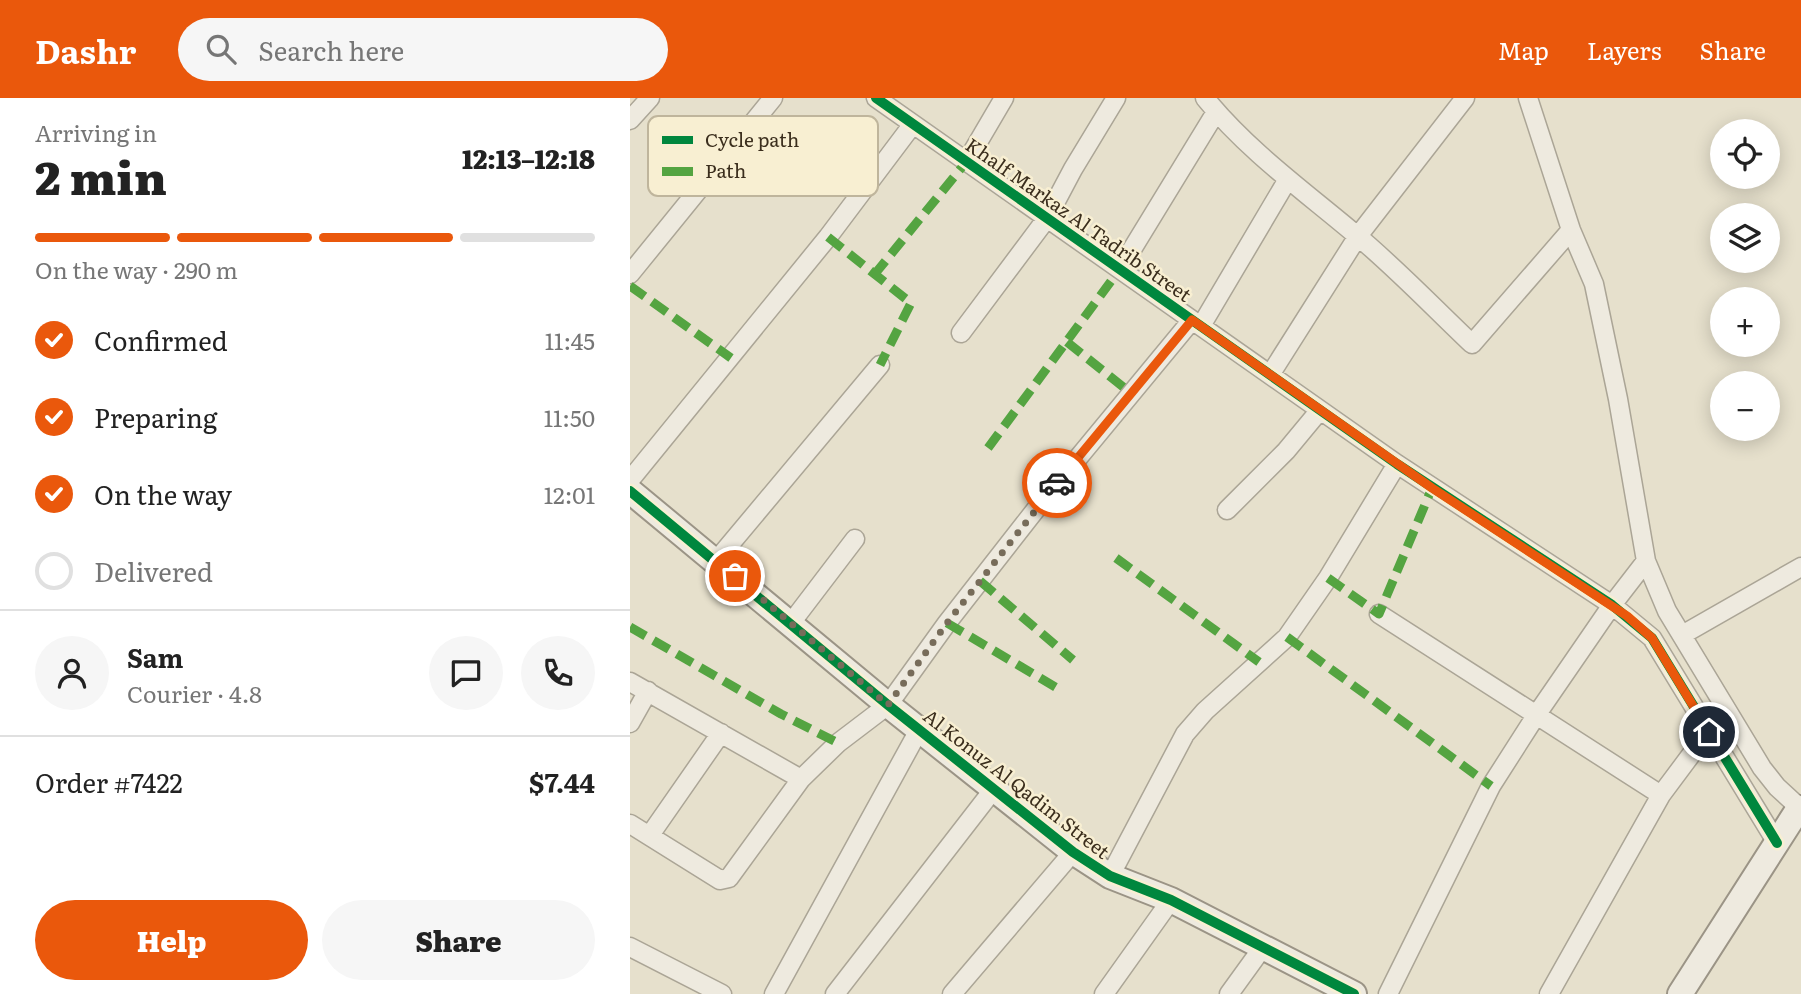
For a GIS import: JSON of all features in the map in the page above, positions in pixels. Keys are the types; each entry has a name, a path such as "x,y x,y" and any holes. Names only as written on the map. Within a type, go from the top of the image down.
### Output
{"street":[{"path":"630,120 650,98"},
{"path":"758,116 773,98"},
{"name":"Khalf Markaz Al Tadrib Street","path":"876,98 1397,464 1612,605 1652,638 1777,844"},
{"path":"967,162 1004,98"},
{"path":"961,333 1047,218 1116,98"},
{"path":"1270,375 1358,236 1465,98"},
{"path":"1528,98 1571,230 1594,284 1618,399 1646,561 1661,599 1762,768 1800,809 1680,994"},
{"path":"1120,269 1210,105 1288,179 1358,236 1472,344 1571,230"},
{"path":"878,171 913,124"},
{"path":"630,824 725,881 729,878 801,779 838,743 888,705 947,623 1006,548 1197,323 1288,179"},
{"path":"630,274 693,196"},
{"path":"630,480 859,196"},
{"path":"716,561 880,365"},
{"path":"1227,510 1279,458 1320,410"},
{"path":"1110,876 1185,734 1205,711 1287,637 1328,578 1397,464"},
{"name":"Al Konuz Al Qadim Street","path":"630,491 888,705 1073,852 1110,876 1171,900 1263,947 1327,988 1354,994"},
{"path":"791,623 855,538"},
{"path":"1388,994 1491,786 1612,605 1646,561"},
{"path":"1682,635 1801,567"},
{"path":"1378,614 1661,795"},
{"path":"630,682 801,779"},
{"path":"630,723 648,691"},
{"path":"775,994 919,730"},
{"path":"1549,994 1661,795 1709,732"},
{"path":"650,835 721,733"},
{"path":"835,994 993,790"},
{"path":"952,994 1073,852"},
{"path":"1104,994 1171,900"},
{"path":"630,947 722,994"},
{"path":"1229,994 1263,947"}],"marked path":[{"path":"874,275 967,161"},
{"path":"828,237 911,303 880,365"},
{"path":"988,448 1120,269"},
{"path":"630,286 731,358"},
{"path":"1067,342 1132,394"},
{"path":"1328,578 1379,614 1432,488"},
{"path":"1116,558 1259,662"},
{"path":"980,581 1073,660"},
{"path":"947,623 1057,688"},
{"path":"630,627 781,714 838,743"},
{"path":"1287,637 1491,786"}],"cycle path":[{"path":"876,98 1397,464 1612,605 1652,638 1777,843"},
{"path":"630,491 888,705 1073,852 1110,876 1171,900 1354,994"}],"way so far":[{"path":"735,576 888,705 947,623 1057,483"}],"route":[{"path":"1057,483 1192,320 1432,488 1627,616 1652,638 1709,732"}]}
